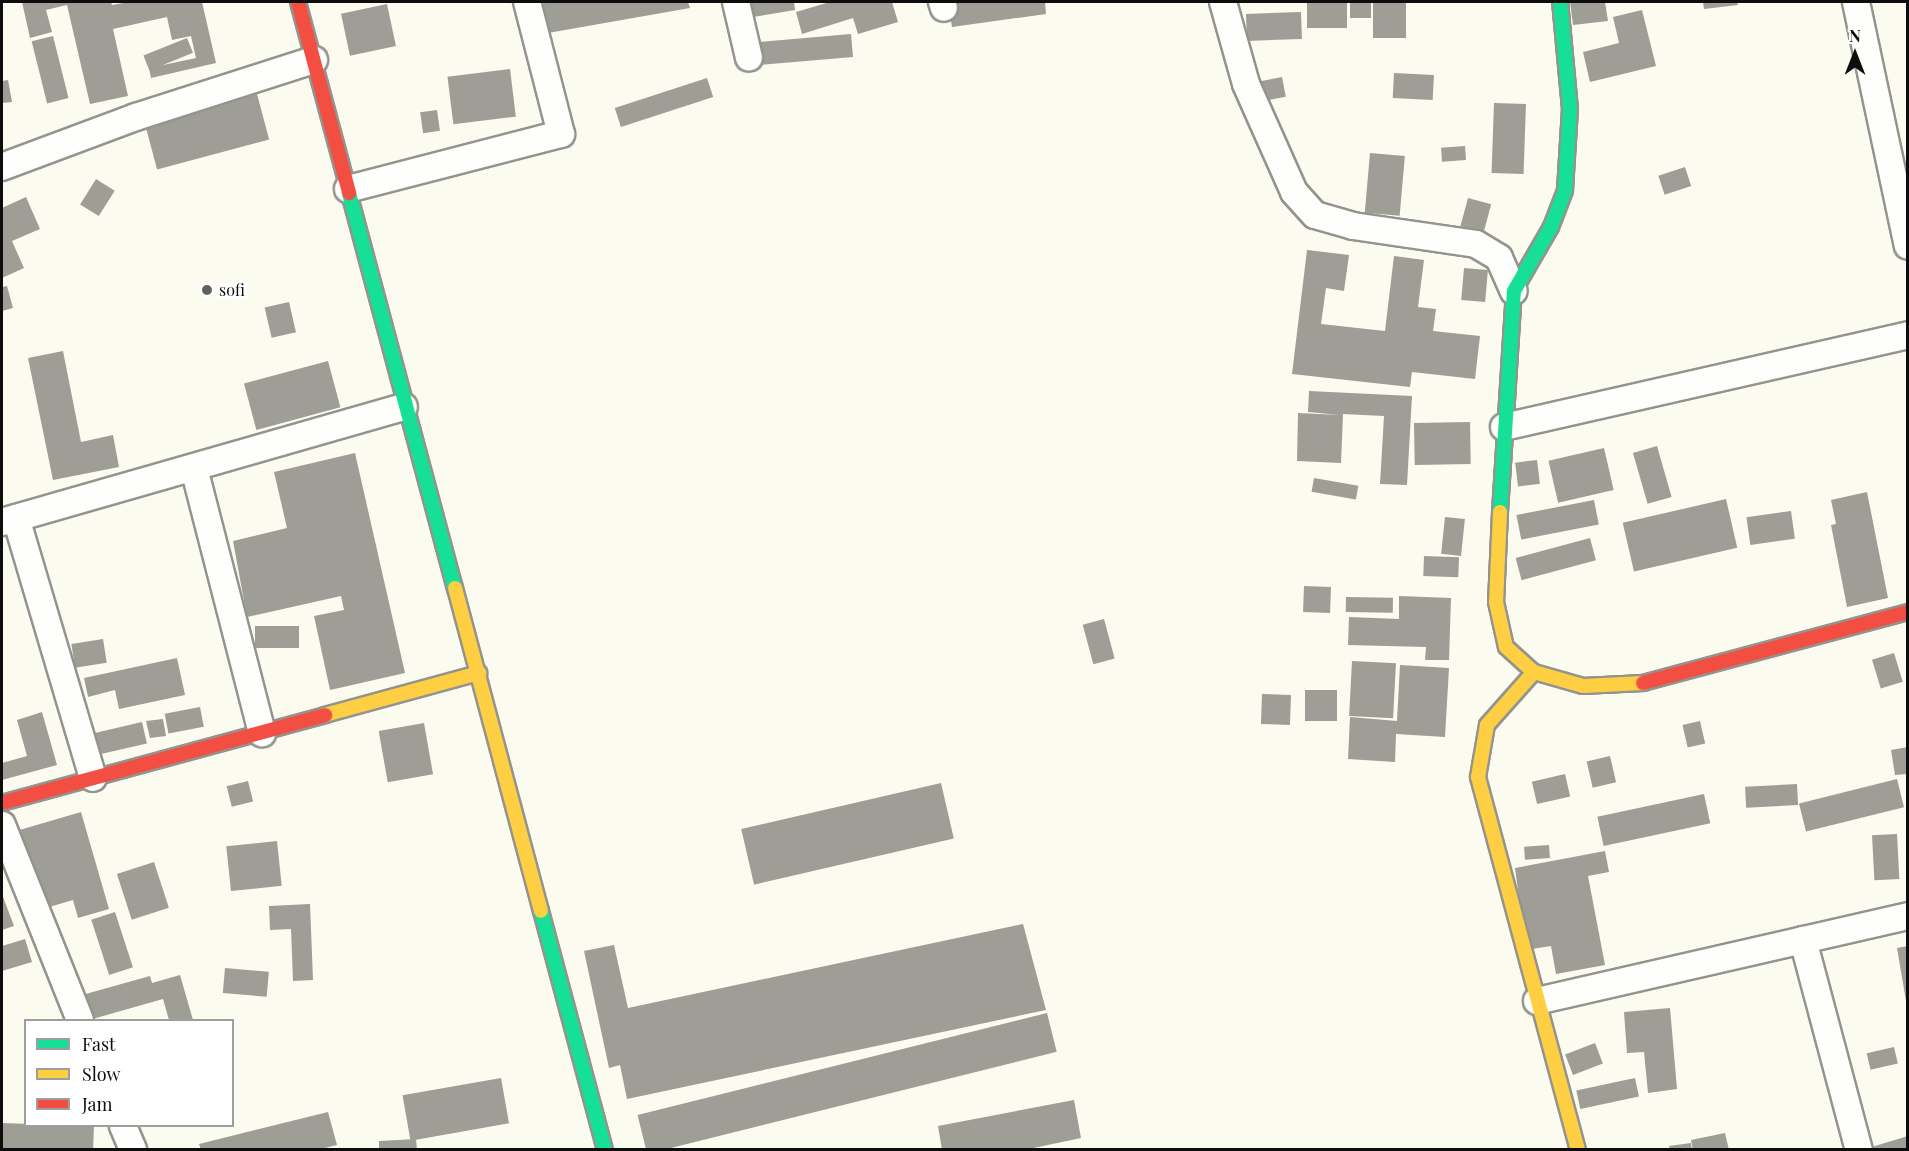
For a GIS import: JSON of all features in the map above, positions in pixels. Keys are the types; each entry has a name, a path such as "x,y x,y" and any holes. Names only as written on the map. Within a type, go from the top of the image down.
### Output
{"street":[{"path":"298,2 404,406 479,673 605,1149"},
{"path":"348,189 561,134 527,2"},
{"path":"736,2 749,58"},
{"path":"1223,2 1246,84 1294,192 1315,215 1353,226 1476,244 1499,258 1514,291"},
{"path":"1560,2 1570,109 1565,190 1551,227 1514,291 1504,427 1496,602 1506,647 1534,672 1583,686 1632,686 1908,612"},
{"path":"1856,2 1908,246"},
{"path":"2,167 136,117 314,60"},
{"path":"1504,427 1908,335"},
{"path":"93,778 9,520 404,406"},
{"path":"194,468 262,733"},
{"path":"1534,672 1487,725 1478,777 1578,1149"},
{"path":"2,803 479,673"},
{"path":"2,825 80,1019"},
{"path":"1537,1001 1908,916"},
{"path":"1803,940 1858,1149"},
{"path":"124,1127 133,1149"}],"building":[{"path":"22,2 111,2 112,5 129,2 202,2 216,63 151,78 149,68 196,58 191,36 172,40 167,17 113,29 128,96 90,104 67,5 46,10 52,32 30,38"},
{"path":"543,2 688,2 690,8 548,33"},
{"path":"744,2 794,2 795,10 747,18"},
{"path":"830,2 892,2 898,22 858,34 853,18 802,34 796,12"},
{"path":"948,2 1045,2 1046,14 952,27"},
{"path":"1307,2 1347,2 1347,28 1307,28"},
{"path":"1350,2 1371,2 1371,18 1350,18"},
{"path":"1373,2 1406,2 1406,38 1373,38"},
{"path":"1570,2 1605,2 1608,21 1573,25"},
{"path":"1703,2 1737,2 1738,5 1704,9"},
{"path":"387,4 396,46 350,56 341,14"},
{"path":"1642,10 1656,66 1590,82 1583,52 1619,43 1613,17"},
{"path":"1301,12 1302,39 1247,41 1246,14"},
{"path":"851,34 853,57 758,65 756,42"},
{"path":"53,36 68,98 47,103 32,41"},
{"path":"187,38 193,53 149,70 143,56"},
{"path":"510,69 516,117 453,124 447,77"},
{"path":"1394,73 1434,75 1433,100 1393,98"},
{"path":"1282,77 1286,97 1261,101 1257,82"},
{"path":"707,78 713,97 621,127 615,108"},
{"path":"8,80 12,102 2,103 2,81"},
{"path":"257,94 269,139 157,169 145,124"},
{"path":"1494,103 1526,104 1524,174 1492,173"},
{"path":"437,110 440,131 423,133 420,112"},
{"path":"1465,146 1466,160 1442,162 1441,148"},
{"path":"1370,153 1405,156 1400,216 1365,213"},
{"path":"1685,167 1691,186 1665,195 1658,176"},
{"path":"96,179 115,191 99,216 80,204"},
{"path":"26,197 40,229 12,241 24,268 2,278 2,208"},
{"path":"1468,198 1491,204 1484,232 1460,226"},
{"path":"1307,250 1349,255 1344,291 1326,288 1321,324 1385,331 1394,256 1424,260 1418,307 1436,309 1433,331 1480,336 1475,379 1412,372 1410,387 1292,374"},
{"path":"1464,268 1488,270 1485,302 1461,300"},
{"path":"7,286 13,308 2,311 2,287"},
{"path":"289,302 296,332 272,338 265,308"},
{"path":"63,351 81,442 113,435 119,467 53,480 28,358"},
{"path":"328,361 340,407 256,430 244,384"},
{"path":"1309,391 1412,396 1407,485 1380,484 1384,416 1343,414 1341,463 1297,461 1298,413 1340,415 1308,412"},
{"path":"1470,422 1471,464 1415,465 1414,423"},
{"path":"1657,446 1672,497 1648,504 1633,453"},
{"path":"1604,448 1614,490 1558,503 1548,461"},
{"path":"355,453 405,673 330,690 314,616 344,610 341,596 247,617 233,541 287,528 274,472"},
{"path":"1537,460 1540,484 1518,487 1515,463"},
{"path":"1314,478 1358,486 1356,500 1312,492"},
{"path":"1867,492 1888,598 1847,607 1831,525 1836,524 1831,500"},
{"path":"1726,499 1737,548 1634,572 1623,523"},
{"path":"1594,500 1599,525 1521,540 1516,515"},
{"path":"1791,511 1795,539 1750,545 1746,517"},
{"path":"1445,517 1465,519 1461,556 1441,554"},
{"path":"1590,538 1596,560 1522,580 1516,558"},
{"path":"1424,556 1459,557 1458,577 1423,576"},
{"path":"1304,586 1331,587 1330,613 1303,612"},
{"path":"1399,596 1451,598 1449,660 1425,660 1426,647 1348,645 1349,617 1399,619"},
{"path":"1346,597 1393,598 1393,613 1346,612"},
{"path":"1104,619 1115,659 1093,664 1083,625"},
{"path":"255,626 299,626 299,648 255,648"},
{"path":"103,639 107,663 75,668 71,644"},
{"path":"1894,653 1903,682 1881,688 1872,660"},
{"path":"177,658 185,695 119,709 115,690 88,697 84,678"},
{"path":"1352,661 1396,663 1393,718 1349,716"},
{"path":"1400,665 1449,668 1445,737 1396,734 1395,762 1348,759 1350,717 1397,721"},
{"path":"1305,690 1337,690 1337,721 1305,721"},
{"path":"1262,694 1291,695 1290,725 1261,724"},
{"path":"200,707 204,727 168,734 165,714"},
{"path":"42,712 57,765 2,780 2,763 27,756 17,720"},
{"path":"163,719 166,736 150,738 146,721"},
{"path":"1700,721 1705,743 1688,747 1682,725"},
{"path":"142,722 147,743 94,756 89,734"},
{"path":"424,723 433,774 388,782 379,731"},
{"path":"1908,747 1908,774 1895,775 1891,750"},
{"path":"1610,756 1616,782 1593,788 1587,761"},
{"path":"1565,774 1570,796 1537,804 1532,782"},
{"path":"1897,779 1904,807 1806,832 1799,803"},
{"path":"248,781 253,801 232,807 227,786"},
{"path":"941,783 954,839 754,885 741,829"},
{"path":"1797,784 1798,805 1746,808 1745,787"},
{"path":"1704,794 1710,823 1604,846 1597,817"},
{"path":"81,812 109,909 78,918 73,900 39,910 16,831"},
{"path":"1897,834 1899,879 1874,880 1872,835"},
{"path":"277,841 282,886 231,891 226,846"},
{"path":"1549,845 1550,858 1525,860 1524,847"},
{"path":"1605,851 1609,872 1588,876 1605,965 1556,974 1551,946 1526,950 1515,868"},
{"path":"154,862 169,908 132,920 117,874"},
{"path":"2,894 14,926 2,930"},
{"path":"310,904 313,980 293,981 291,929 270,930 269,906"},
{"path":"115,912 133,967 109,975 91,920"},
{"path":"1023,924 1046,1010 627,1099 620,1065 609,1068 584,951 614,945 628,1008"},
{"path":"25,939 32,962 2,971 2,946"},
{"path":"1908,946 1908,1001 1906,1001 1897,948"},
{"path":"225,968 269,972 267,997 223,993"},
{"path":"180,975 193,1019 169,1019 163,999 89,1019 82,995 150,976 152,983"},
{"path":"1670,1008 1677,1089 1648,1093 1644,1052 1627,1053 1624,1012"},
{"path":"1047,1013 1057,1052 663,1150 646,1150 638,1115"},
{"path":"1595,1043 1603,1064 1573,1075 1565,1054"},
{"path":"1894,1047 1898,1064 1871,1070 1867,1053"},
{"path":"501,1078 509,1123 411,1141 403,1095"},
{"path":"1635,1078 1639,1097 1580,1109 1576,1090"},
{"path":"1074,1100 1081,1138 1024,1150 942,1150 938,1126"},
{"path":"328,1112 337,1145 317,1150 201,1150 199,1144"},
{"path":"2,1123 24,1124 24,1127 94,1127 93,1150 2,1150"},
{"path":"1725,1133 1729,1150 1693,1150 1691,1140"},
{"path":"1908,1136 1908,1150 1865,1150 1865,1149"},
{"path":"416,1139 417,1150 379,1150 379,1141"},
{"path":"1691,1143 1692,1150 1670,1150 1669,1146"}],"traffic: fast":[{"path":"1500,512 1514,291 1551,227 1565,190 1570,109 1560,2"},
{"path":"349,193 455,588"},
{"path":"541,911 605,1150"}],"traffic: slow":[{"path":"1500,512 1496,602 1506,647 1534,672 1583,686 1643,683"},
{"path":"455,588 541,911"},
{"path":"1534,672 1487,725 1478,777 1578,1150"},
{"path":"325,715 479,673"}],"traffic: jam":[{"path":"298,2 349,193"},
{"path":"1643,683 1908,612"},
{"path":"2,803 325,715"}],"place":[{"name":"sofi","path":"207,290"}]}
